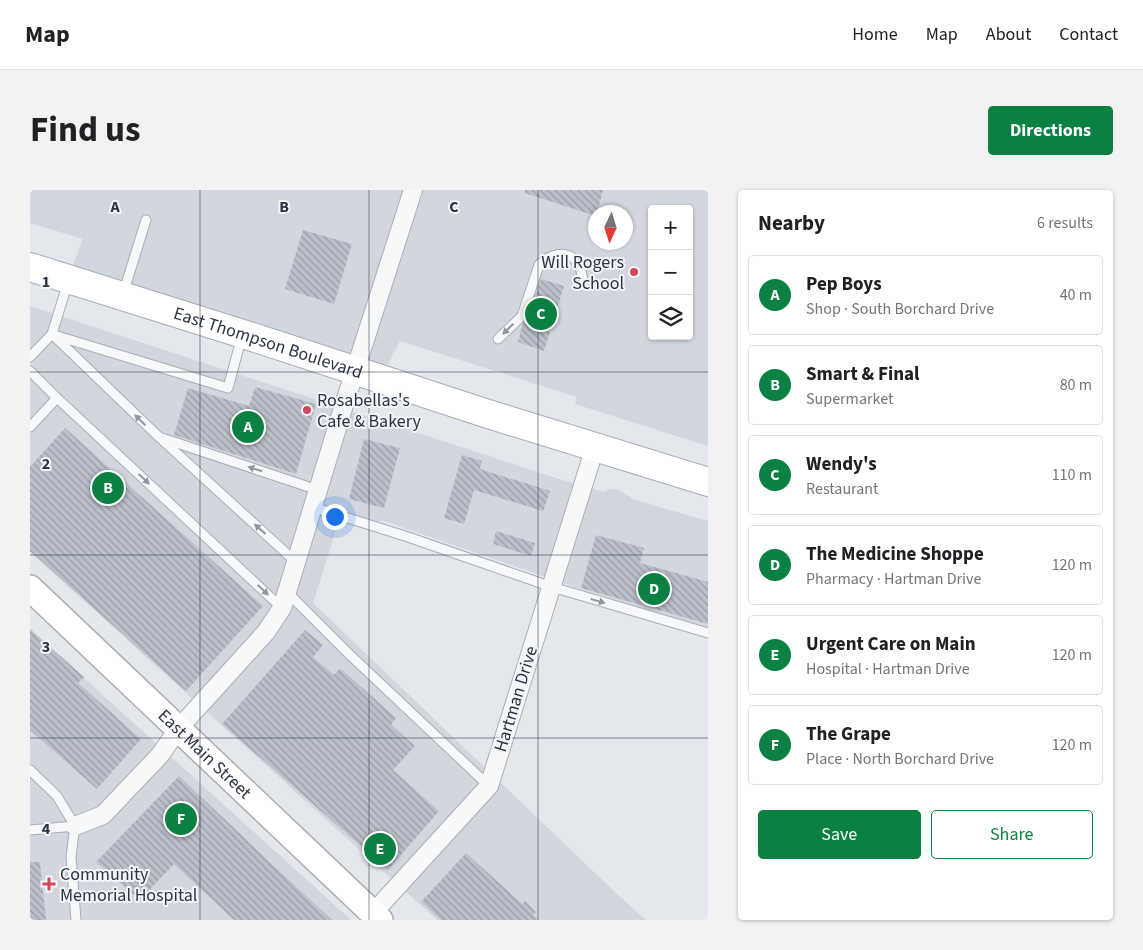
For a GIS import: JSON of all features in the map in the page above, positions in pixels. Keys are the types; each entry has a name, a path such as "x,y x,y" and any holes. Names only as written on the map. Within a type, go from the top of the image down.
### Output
{"main road":[{"name":"East Thompson Boulevard","path":"30,267 123,295 356,372 708,482"},
{"name":"East Main Street","path":"30,588 377,917"}],"street":[{"path":"75,826 103,815 160,755 178,728 266,632 285,600 413,190"},
{"name":"Hartman Drive","path":"377,917 489,786 596,447"}],"lane":[{"path":"123,295 146,220"},
{"path":"498,339 522,316 539,265 544,260 562,254 569,256 577,262 583,280"},
{"path":"30,357 52,334 68,279"},
{"path":"52,334 228,388 243,334"},
{"path":"52,334 159,437 296,562"},
{"path":"30,371 57,398 285,600 349,654 489,786"},
{"path":"30,427 57,398"},
{"path":"159,437 318,490"},
{"path":"313,507 408,537 552,587 708,633"},
{"path":"30,770 58,796 75,826 71,857 76,920"},
{"path":"30,830 75,826"}],"shaded area":[{"path":"30,190 708,190 708,446 575,404 577,397 400,341 380,380 68,279 83,239 30,223"},
{"path":"30,306 559,479 604,492 609,489 619,490 635,500 708,521 708,628 580,589 384,521 338,524 313,603 646,920 437,920 30,552"},
{"path":"30,629 351,920 30,920"}],"building":[{"path":"525,190 603,190 599,205 588,205 588,213 525,193"},
{"path":"303,230 352,244 334,304 285,289"},
{"path":"541,279 564,286 544,351 518,342 523,323 528,318"},
{"path":"255,387 316,404 296,474 174,435 188,388 249,406"},
{"path":"65,428 263,606 186,691 30,551 30,467"},
{"path":"364,439 400,448 384,508 349,499"},
{"path":"462,455 482,461 480,469 550,491 543,511 474,490 464,524 444,518"},
{"path":"496,531 535,543 531,556 493,544"},
{"path":"596,535 644,548 640,563 708,582 708,624 581,588"},
{"path":"30,629 84,677 78,683 141,739 97,789 30,730"},
{"path":"305,630 323,645 313,657 334,675 340,668 396,718 391,725 415,746 393,770 439,811 388,870 222,724"},
{"path":"179,776 332,920 234,920 174,864 140,900 96,862"},
{"path":"466,853 522,904 525,901 536,912 533,915 538,920 441,920 421,902"},
{"path":"30,862 40,862 46,920 30,920"}],"place":[{"name":"Will Rogers School","path":"634,272"},
{"name":"Wendy's","path":"541,314"},
{"name":"Rosabellas's Cafe & Bakery","path":"307,410"},
{"name":"Pep Boys","path":"248,427"},
{"name":"Smart & Final","path":"108,488"},
{"name":"The Medicine Shoppe","path":"654,589"},
{"name":"The Grape","path":"181,819"},
{"name":"Urgent Care on Main","path":"380,849"},
{"name":"Community Memorial Hospital","path":"49,884"}]}
